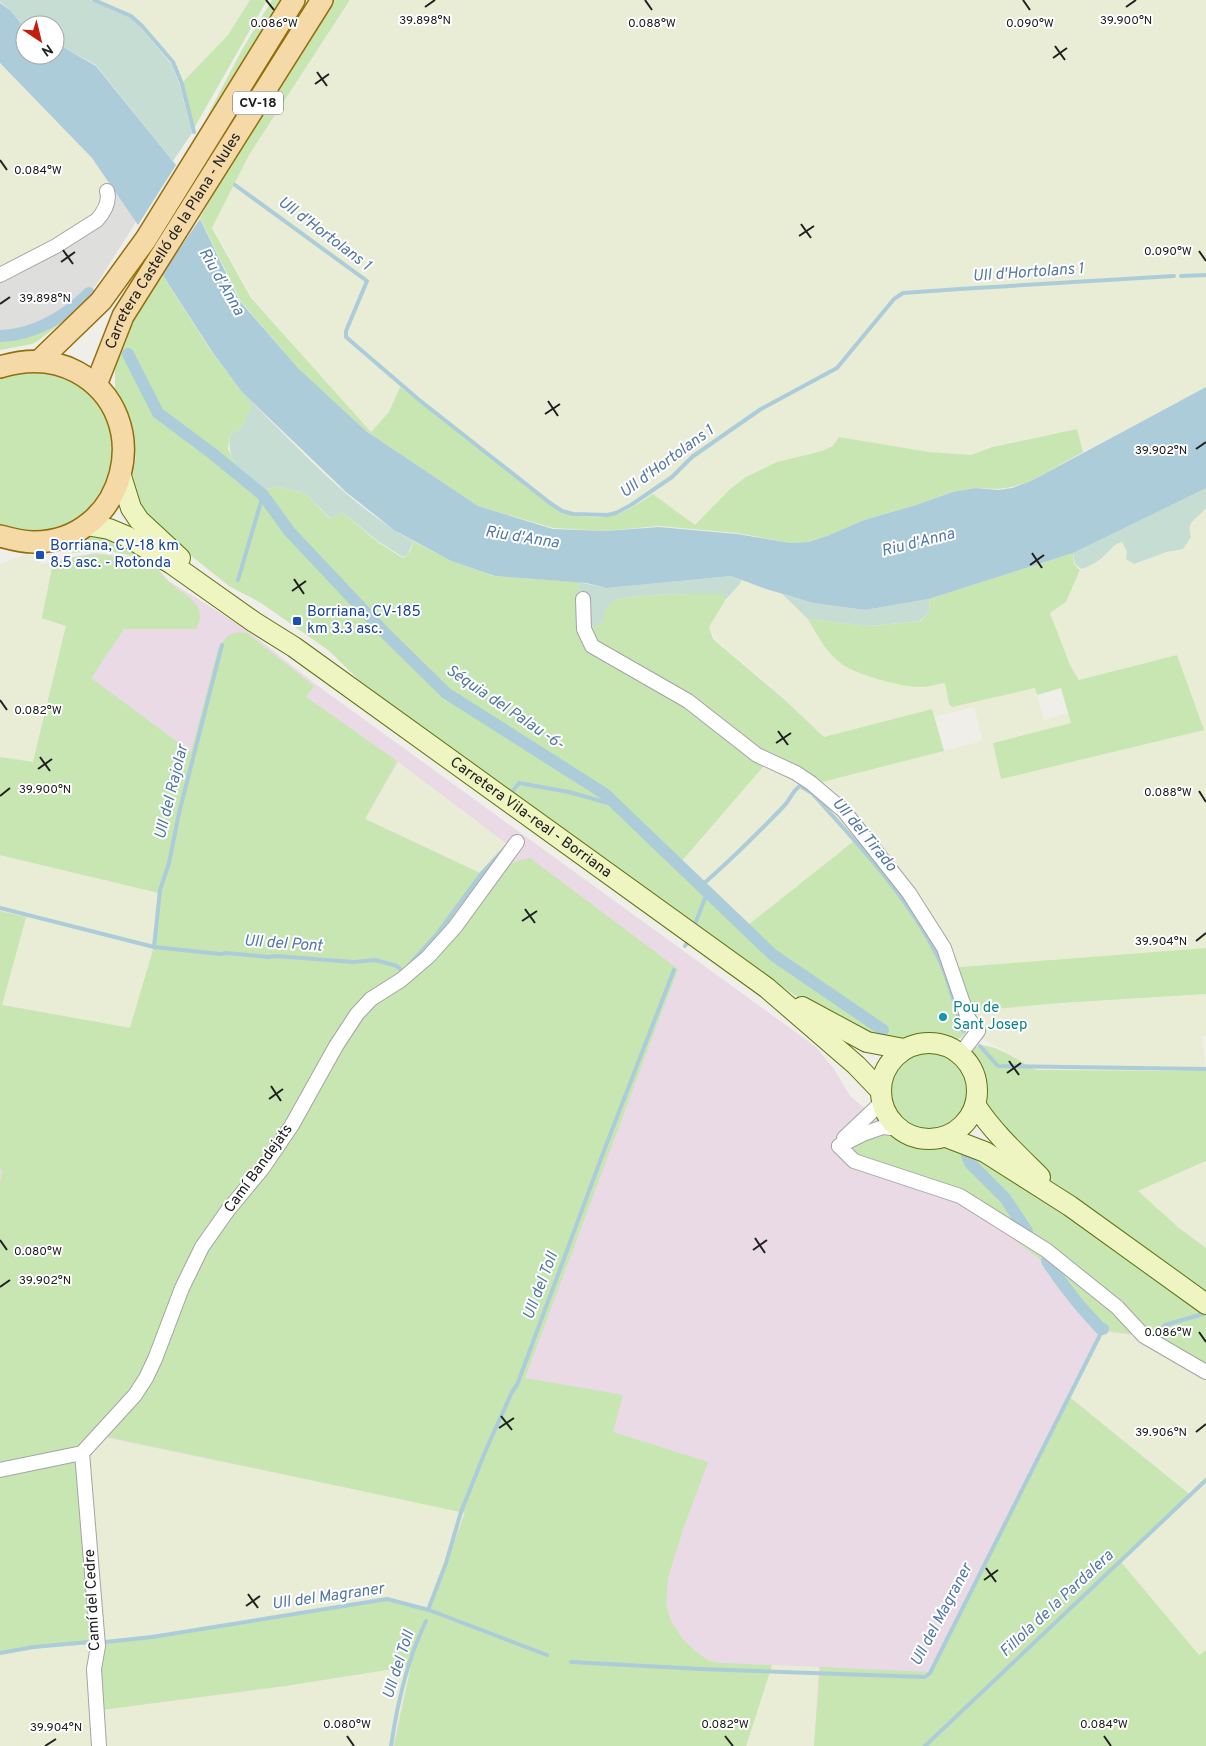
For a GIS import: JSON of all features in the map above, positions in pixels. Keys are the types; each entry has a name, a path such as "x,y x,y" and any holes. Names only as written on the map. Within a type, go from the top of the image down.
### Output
{"main road":[{"name":"Carretera Castelló de la Plana - Nules","path":"39,361 101,300 146,239 294,0"},
{"name":"Carretera Castelló de la Plana - Nules","path":"96,385 123,316 322,0"},
{"path":"0,367 20,362 39,361 70,368 84,376 96,385 109,400 118,418 123,437 124,457 121,476 107,504 86,525 70,534 52,540 5,543"},
{"name":"Carretera Vila-real - Borriana","path":"121,476 131,508 149,531 178,557 258,616 294,647"},
{"name":"Carretera Vila-real - Borriana","path":"86,525 109,529 128,538 172,564 254,622 294,647 767,988 856,1065 881,1097"},
{"name":"Carretera Vila-real - Borriana","path":"767,988 867,1042 904,1049"},
{"path":"946,1137 970,1117 976,1106 978,1092 972,1066 961,1053 933,1042 918,1044 904,1049 886,1067 882,1078 881,1097 888,1118 900,1129 920,1138 946,1137 986,1152 1070,1206 1206,1304"},
{"path":"976,1106 990,1127 1003,1141 1070,1206"}],"street":[{"path":"0,275 56,246 97,220 102,214 109,196 107,191"},
{"path":"583,599 584,629 592,646 688,701 757,755 796,774 844,811 909,893 944,948 968,1018 978,1031 961,1053"},
{"name":"Camí Bandejats","path":"82,1453 135,1395 146,1378 182,1288 202,1247 228,1210 262,1169 292,1125 336,1046 357,1014 371,999 401,980 428,957 455,927 517,842"},
{"path":"839,1146 846,1135 859,1125 881,1097"},
{"path":"839,1146 863,1134 883,1127 900,1129"},
{"path":"839,1146 854,1161 960,1196 1046,1250 1117,1307 1144,1336 1206,1372"},
{"path":"0,1470 82,1453"},
{"name":"Camí del Cedre","path":"82,1453 98,1646 94,1669 99,1746"}],"shaded area":[{"path":"116,192 136,222 96,285 79,301 54,319 35,329 15,335 0,336 0,280 112,200"},
{"path":"95,553 126,556 156,566 169,581 244,628 318,686 816,1047 834,1069 850,1096 913,1149 1170,1290 928,1746 0,1746 0,565 22,556 32,555 42,565"}],"green space":[{"path":"0,0 90,0 130,17 172,65 180,86 192,133 173,161 96,65 65,48 65,15 15,16"},
{"path":"90,0 250,0 228,35 180,85 173,65 130,17"},
{"path":"250,0 267,0 192,132 180,85 228,35"},
{"path":"272,0 281,0 204,122 243,48"},
{"path":"331,0 350,0 249,155 212,228 251,298 371,432 389,412 400,387 561,513 588,517 615,515 635,506 653,494 695,525 730,489 746,477 777,462 822,451 833,446 839,437 929,452 971,455 992,447 1077,429 1083,452 1031,481 998,489 975,488 951,492 916,505 864,520 827,536 807,542 791,543 736,533 659,526 605,531 553,528 478,506 366,431 298,368 240,300 200,218 276,86"},
{"path":"351,0 1206,0 1206,387 1083,452 1077,429 992,446 971,455 928,452 839,437 833,446 821,451 777,462 746,477 730,489 695,525 653,494 616,515 571,515 561,513 400,387 389,412 371,432 252,298 213,227 249,155"},
{"path":"0,64 92,158 113,188 98,215 0,272"},
{"path":"161,273 211,351 253,406 240,430 230,434 228,449 237,468 265,491 276,486 306,494 329,518 343,513 379,543 403,558 409,553 413,541 451,561 494,576 578,582 579,591 586,603 588,626 598,626 604,621 604,612 614,600 654,595 722,594 726,599 709,627 713,639 785,700 824,737 932,709 944,751 818,783 774,759 763,767 681,862 748,925 859,837 916,911 947,968 1206,948 1206,994 1061,1003 962,1012 966,1032 961,1038 956,1040 944,1035 923,1034 900,1041 853,1029 793,994 754,968 359,680 328,650 261,603 229,586 184,550 140,509 132,481 136,456 131,424 115,389 115,369 117,355 128,326"},
{"path":"90,292 70,316 38,341 32,344 0,350 0,336 13,335 37,328 60,316"},
{"path":"28,369 64,375 99,402 115,438 111,477 92,509 59,529 22,532 0,526 0,376"},
{"path":"242,392 344,492 389,527 413,541 408,555 403,557 379,542 343,513 330,518 306,494 276,486 265,491 238,468 231,454 229,445 230,434 240,430 252,406"},
{"path":"1206,487 1206,509 1192,522 1190,527 1191,537 1183,549 1167,552 1134,564 1126,559 1127,552 1122,542 1113,546 1103,557 1089,566 1081,569 1075,564 1073,553"},
{"path":"1206,510 1206,948 947,968 859,837 748,925 681,862 763,767 774,759 818,782 983,741 974,707 934,717 932,709 824,737 786,700 714,638 709,627 726,599 742,580 781,594 808,619 818,637 843,665 867,675 891,683 920,688 945,683 949,704 952,707 1035,688 1044,720 1068,713 1071,723 993,742 1001,779 1204,730 1177,655 1080,680 1070,665 1050,613 1066,602 1081,570 1103,558 1116,544 1122,542 1127,552 1126,559 1134,564 1168,552 1183,549 1191,537 1190,523 1198,518"},
{"path":"104,532 155,564 114,552 72,553 76,539 88,534"},
{"path":"1073,553 1074,564 1080,570 1066,602 1050,613 1070,665 1079,680 1177,655 1204,730 1001,779 993,743 1071,723 1061,688 1037,695 1035,688 952,707 949,704 945,683 914,687 870,677 843,665 827,650 808,619 870,626 921,621 930,611 929,599"},
{"path":"96,554 127,558 156,568 167,580 193,601 200,613 196,629 124,629 91,678 191,752 218,649 230,635 247,633 314,686 306,697 397,761 365,819 486,876 454,920 426,953 379,990 227,1209 144,1377 79,1448 95,1644 34,1648 0,1654 0,1184 2,1170 0,1169 0,911 26,917 2,1005 130,1028 153,950 159,893 0,855 0,757 33,762 66,626 42,618 53,563 74,557"},
{"path":"32,555 42,566 53,563 42,618 66,626 33,762 0,757 0,565 22,556"},
{"path":"731,576 742,580 726,599 721,594 681,594 640,596 614,600 604,612 604,621 598,626 588,626 586,603 579,591 578,582 607,588"},
{"path":"782,594 813,603 865,610 929,599 930,611 920,621 870,626 808,619"},
{"path":"398,762 511,847 487,876 365,819"},
{"path":"0,855 159,893 153,950 130,1028 2,1005 26,917 0,911"},
{"path":"530,858 678,969 525,1378 623,1395 613,1432 708,1462 683,1529 668,1578 666,1604 671,1621 682,1638 709,1661 772,1665 746,1746 394,1746 411,1666 285,1686 101,1710 99,1665 106,1643 163,1636 387,1600 429,1611 465,1513 103,1436 119,1418 198,1265 362,1013 399,985 502,869 517,861"},
{"path":"1206,994 1206,1036 1202,1037 1206,1071 1036,1070 1002,1049 967,1031 962,1012 1061,1003"},
{"path":"982,1045 1004,1052 1036,1070 1206,1071 1206,1161 1138,1191 1179,1228 1206,1248 1206,1294 1073,1199 1045,1176 985,1108 983,1079 980,1067 972,1053 975,1047"},
{"path":"930,1051 945,1054 958,1062 966,1075 969,1090 966,1105 958,1118 945,1126 930,1129 915,1126 902,1118 894,1105 891,1090 894,1075 902,1062 915,1054"},
{"path":"869,1134 896,1134 908,1142 919,1145 945,1145 975,1153 1137,1263 1206,1314 1206,1366 1158,1338 1101,1330 1061,1288 1045,1263 967,1207 850,1165 855,1145"},
{"path":"1206,1162 1206,1248 1179,1228 1138,1191"},
{"path":"1100,1331 1158,1338 1206,1366 1206,1650 1199,1655 1121,1562 1192,1495 1068,1396"},
{"path":"1068,1396 1192,1496 1121,1562 1199,1655 1206,1650 1206,1746 814,1746 820,1667 930,1672"},
{"path":"103,1437 465,1512 429,1611 387,1600 163,1636 105,1643 85,1453"},
{"path":"95,1644 95,1746 0,1746 0,1654 34,1648"},
{"path":"772,1665 819,1667 814,1746 746,1746"},
{"path":"411,1666 393,1746 104,1746 101,1710 285,1686"}],"water":[{"path":"0,3 15,16 15,65 65,65 65,48 96,66 176,165 138,225 92,158 0,63"},
{"name":"Riu d'Anna","path":"200,219 239,300 298,368 366,431 478,506 553,529 605,531 659,527 737,534 791,543 808,542 864,520 952,492 975,488 998,490 1012,488 1031,481 1206,387 1206,488 1073,553 929,599 865,610 813,603 731,576 607,588 586,583 495,576 451,561 394,530 346,492 242,392 213,353 162,274"}],"waterway":[{"name":"Ull d'Hortolans 1","path":"94,0 131,16 173,62 182,84 194,132"},
{"name":"Ull d'Hortolans 1","path":"235,185 367,281 346,331 346,337 418,399 550,503 562,511 573,514 607,515 616,513 631,505 672,477 692,457 761,409 837,368 894,299 903,293 1174,276"},
{"name":"Ull d'Hortolans 1","path":"1181,276 1206,275"},
{"name":"Séquia del Palau -6-","path":"0,336 25,332 48,323 70,310 89,293"},
{"name":"Séquia del Palau -6-","path":"128,354 158,413 213,454 263,495 289,531 385,633 446,693 605,794 773,955 883,1030"},
{"name":"Ull del Rajolar","path":"238,580 263,495"},
{"name":"Ull del Rajolar","path":"154,947 160,890 169,863 179,813 222,645"},
{"name":"Ull del Pont","path":"512,792 519,783 569,792 608,803 612,800"},
{"name":"Ull del Tirado","path":"701,886 764,827 800,786 812,793 847,831 912,912 942,965 964,1031"},
{"name":"Ull del Pont","path":"409,965 437,934 482,873 506,847"},
{"name":"Ull del Toll","path":"695,924 707,893"},
{"name":"Ull del Pont","path":"0,908 154,947 269,957 354,962 375,960 397,966 402,971 404,970"},
{"name":"Ull del Toll","path":"428,1610 446,1563 461,1512 485,1452 517,1385 605,1148 674,970"},
{"name":"Ull del Tirado","path":"980,1046 998,1066 1206,1069"},
{"name":"Séquia del Palau -6-","path":"967,1155 970,1163 1005,1198 1027,1231"},
{"name":"Séquia del Palau -6-","path":"1047,1261 1079,1305 1103,1329"},
{"path":"1155,1335 1165,1325 1203,1314"},
{"name":"Ull del Magraner","path":"571,1662 925,1677 930,1673 1103,1329"},
{"name":"Fillola de la Pardalera","path":"925,1746 1206,1480"},
{"name":"Ull del Magraner","path":"105,1642 152,1637 387,1599 429,1610 547,1655"},
{"name":"Ull del Toll","path":"391,1746 404,1682 426,1621"},
{"name":"Ull del Magraner","path":"0,1653 34,1647 88,1642"}],"place":[{"name":"Borriana, CV-18 km 8.5 asc. - Rotonda","path":"40,555"},
{"name":"Borriana, CV-185 km 3.3 asc.","path":"297,621"},
{"name":"Pou de Sant Josep","path":"943,1017"}]}
